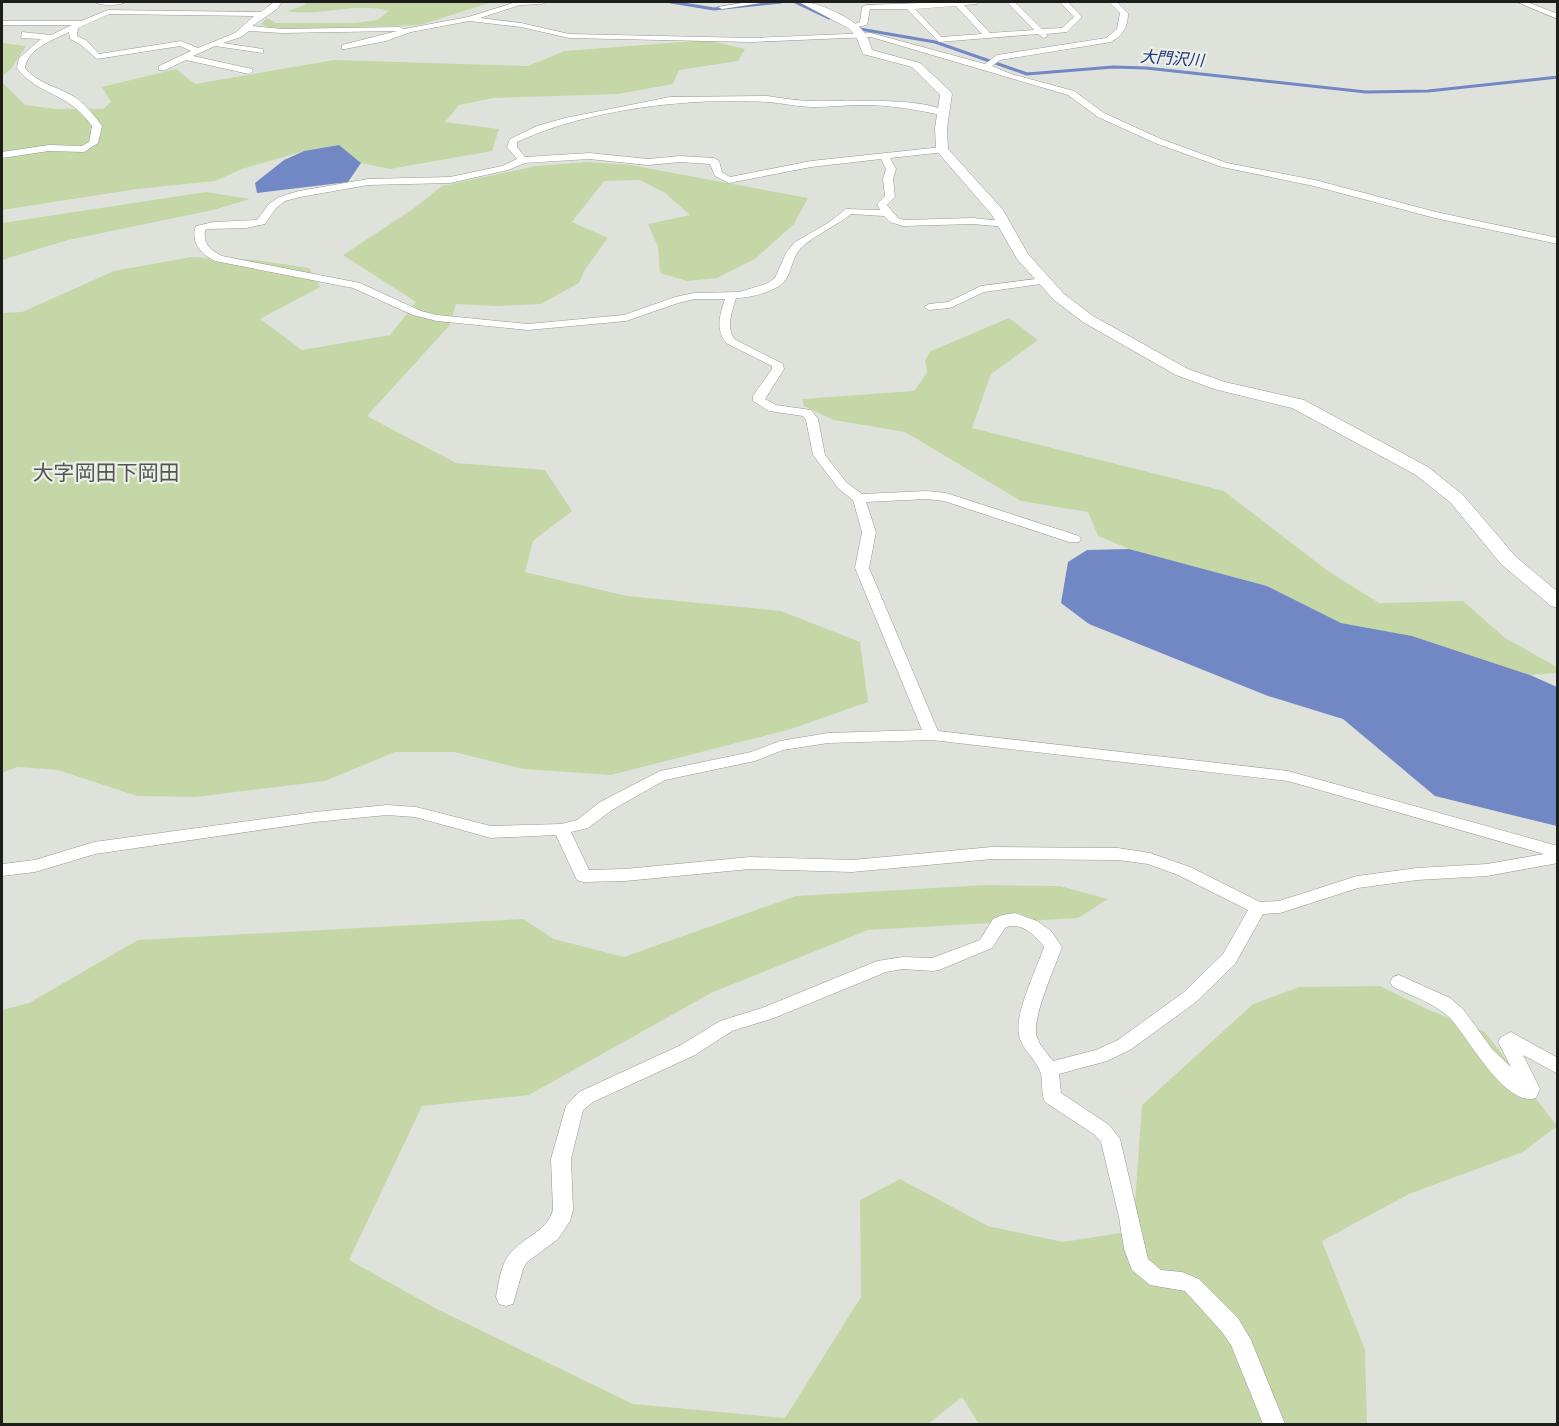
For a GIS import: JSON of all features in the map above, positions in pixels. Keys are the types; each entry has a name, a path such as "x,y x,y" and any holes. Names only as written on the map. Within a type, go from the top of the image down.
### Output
{"street":[{"path":"98,2 122,2"},
{"path":"2,155 49,148 78,149 89,147 93,143 97,126 90,115 68,97 31,80 21,68 22,60 31,50 52,36 108,12 122,2"},
{"path":"162,68 214,43 238,35 247,28 249,23 274,8 278,2"},
{"path":"345,46 383,39 409,30 469,19 519,3 542,2"},
{"path":"722,7 763,2"},
{"path":"804,2 857,31 990,64 1008,76 1071,93 1101,115 1158,141 1226,165 1315,183 1435,215 1557,241"},
{"path":"958,2 988,36"},
{"path":"469,19 522,25 569,36 752,40 857,31 864,23 866,7 974,2"},
{"path":"1011,2 1056,50"},
{"path":"904,5 939,40 1064,30 1078,17 1064,2"},
{"path":"990,64 1108,40 1118,35 1123,27 1124,13 1113,2"},
{"path":"1521,2 1557,16"},
{"path":"1540,8 1557,6"},
{"path":"108,12 261,15"},
{"path":"176,19 188,13"},
{"path":"2,23 85,23"},
{"path":"74,28 73,37 83,42 97,57 150,44 181,43 198,51"},
{"path":"247,28 293,31 389,28 409,30"},
{"path":"857,31 867,52 916,65 946,94 945,113 940,134 942,150 1006,224 1022,256 1059,297 1088,319 1182,372 1220,386 1298,404 1422,471 1457,499 1508,560 1557,602"},
{"path":"25,34 24,36 52,36"},
{"path":"214,43 260,51"},
{"path":"185,57 249,71"},
{"path":"523,160 512,147 513,141 540,129 568,120 670,100 767,99 811,104 866,102 918,107 945,113"},
{"path":"887,213 849,210 832,225 799,244 791,253 780,280 770,286 731,296 694,296 610,321 528,327 417,313 356,285 219,259 208,254 202,247 199,235 200,228 206,225 238,227 261,222 272,206 282,199 299,194 368,182 450,180 505,168 523,160 589,156 648,162 680,159 714,161 718,174 729,180 811,164 942,150"},
{"path":"885,157 891,169 888,179 890,197 882,204 894,220 903,223 973,221 1006,224"},
{"path":"929,307 950,306 981,289 1044,281"},
{"path":"731,296 723,328 725,335 730,341 777,364 778,369 759,396 759,401 773,408 807,412 812,418 819,454 843,486 859,498 869,532 862,568 932,735"},
{"path":"859,498 927,495 946,497 1074,539"},
{"path":"2,870 35,866 94,848 315,817 387,810 416,812 491,832 561,829 582,824 606,806 660,777 755,756 780,746 828,738 932,735 1288,776 1557,852"},
{"path":"561,829 583,876 625,875 750,863 852,866 992,853 1118,854 1150,859 1184,871 1258,908 1281,906 1357,882 1417,873 1487,870 1557,857"},
{"path":"1048,1069 1101,1056 1124,1045 1190,997 1229,959 1258,908"},
{"path":"506,1297 516,1261 551,1233 560,1221 563,1210 561,1159 575,1106 586,1097 688,1050 726,1026 768,1013 883,966 903,963 933,965 986,944 992,939 998,924 1008,919 1016,919 1046,934 1052,940 1053,947 1029,1016 1028,1033 1031,1044 1048,1069 1052,1096 1102,1130 1110,1139 1139,1264 1157,1279 1182,1281 1192,1285 1230,1325 1239,1340 1274,1425"},
{"path":"1400,982 1444,1003 1457,1014 1485,1054 1523,1091 1529,1093 1531,1089 1507,1042 1511,1040 1557,1067"}],"green space":[{"path":"307,2 492,2 420,25 299,29 268,27 261,24 267,18 276,23 355,23 377,20 389,11 377,8 351,8 313,12 287,11 303,6"},
{"path":"707,40 745,49 738,61 679,70 673,84 618,94 493,98 459,105 445,122 499,129 492,151 390,169 361,163 338,145 304,151 242,169 215,181 137,189 2,210 2,82 25,105 56,109 103,109 111,102 102,87 176,69 195,84 334,60 528,66 565,51"},
{"path":"2,43 26,46 11,69 2,76"},
{"path":"588,162 630,165 808,198 794,224 755,259 717,278 687,281 660,273 658,247 648,224 690,215 665,193 640,180 604,181 572,222 608,238 584,271 579,283 541,304 496,306 456,304 449,326 367,416 456,463 545,470 572,511 533,541 525,572 627,596 781,611 860,642 868,702 791,729 611,775 523,769 454,752 395,752 325,781 195,797 137,796 58,770 17,767 2,773 2,313 22,312 114,271 191,257 256,260 309,268 320,287 260,319 302,350 390,335 416,302 343,255 413,209 442,186 536,166"},
{"path":"206,192 250,199 213,210 68,240 2,260 2,223"},
{"path":"1009,318 1038,340 991,374 972,428 1224,491 1328,571 1379,603 1463,601 1505,638 1557,667 1557,673 1530,675 1412,636 1341,623 1267,586 1129,549 1098,536 1088,512 1021,501 905,432 834,420 804,406 802,399 914,391 927,373 925,360 931,351"},
{"path":"985,885 1060,886 1108,899 1078,918 868,930 711,993 529,1095 422,1106 349,1260 437,1309 633,1404 785,1418 861,1297 860,1200 900,1179 988,1226 1063,1242 1133,1231 1142,1105 1253,1004 1299,987 1380,986 1429,1010 1485,1032 1557,1126 1523,1152 1409,1194 1322,1241 1365,1350 1367,1424 979,1424 962,1397 928,1424 2,1424 2,1010 29,1003 138,940 523,919 554,939 624,957 796,896"}],"water":[{"path":"339,145 361,163 348,182 257,193 255,183 284,160 304,151"},
{"path":"1129,549 1267,586 1341,623 1412,636 1530,675 1557,687 1557,826 1435,796 1343,719 1268,696 1089,624 1061,603 1068,562 1087,550"}],"waterway":[{"name":"大門沢川","path":"671,2 714,9 781,2"},
{"name":"大門沢川","path":"795,2 829,18"},
{"name":"大門沢川","path":"854,28 935,42 1027,74 1113,67 1146,68 1366,92 1428,91 1558,77"}],"district":[{"name":"大字岡田下岡田","path":"106,472"}]}
